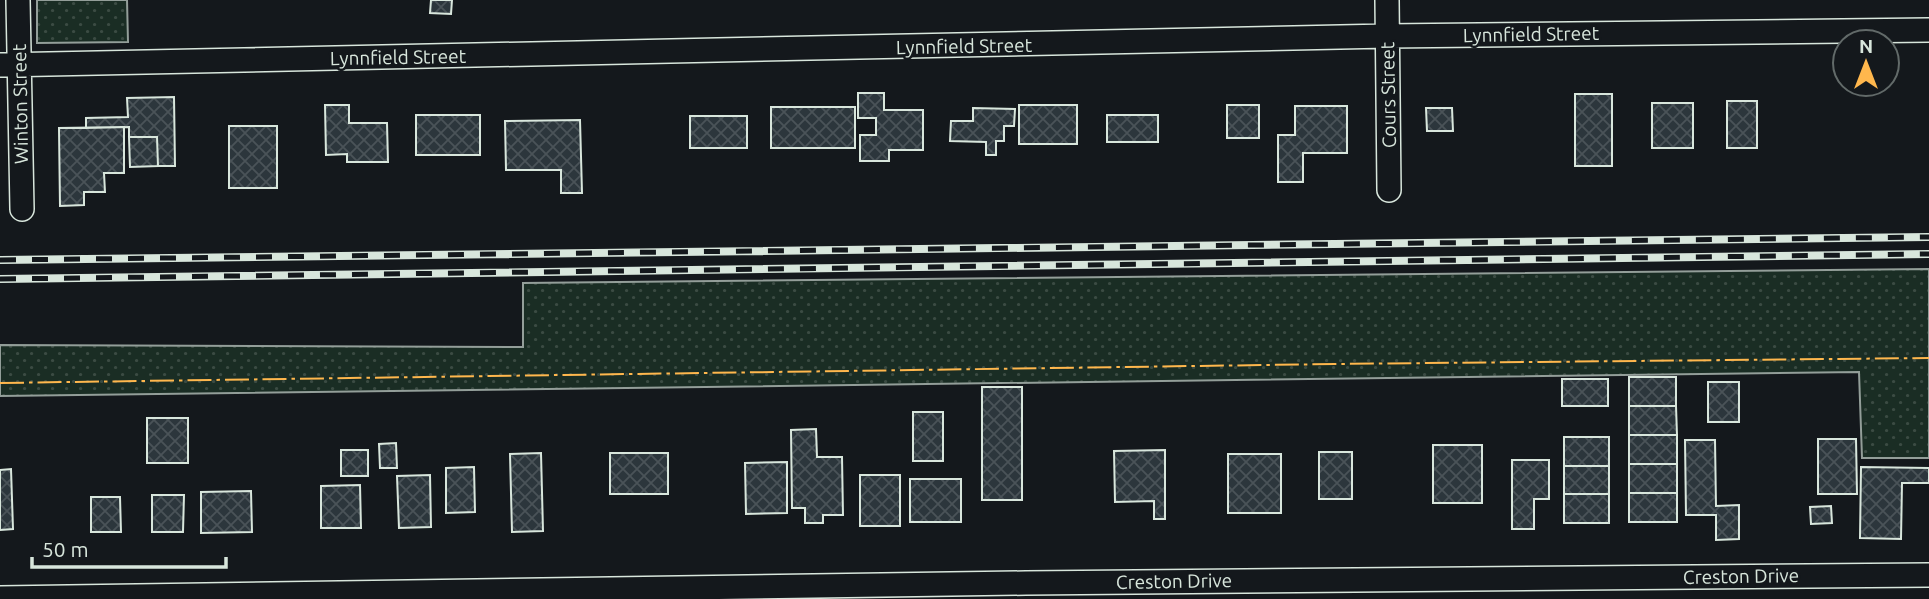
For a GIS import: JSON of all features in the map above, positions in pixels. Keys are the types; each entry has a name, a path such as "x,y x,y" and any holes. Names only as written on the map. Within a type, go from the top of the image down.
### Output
{"street":[{"name":"Winton Street","path":"18,0 9,65 22,209"},
{"name":"Cours Street","path":"1387,0 1389,190"},
{"name":"Lynnfield Street","path":"9,65 1387,36 1929,30"},
{"name":"Creston Drive","path":"0,598 1026,591 1929,575"}],"green space":[{"path":"37,0 127,0 128,42 37,43"},
{"path":"1929,269 1929,458 1862,458 1859,372 0,396 0,345 523,347 523,283"}],"building":[{"path":"431,0 452,0 451,14 430,13"},
{"path":"858,93 884,93 884,110 923,110 923,150 889,150 889,161 860,161 860,135 876,135 876,118 858,118"},
{"path":"1575,94 1612,94 1612,166 1575,166"},
{"path":"174,97 175,166 158,166 157,137 129,137 129,127 86,128 86,118 128,117 127,98"},
{"path":"1727,101 1757,101 1757,148 1727,148"},
{"path":"1652,103 1693,103 1693,148 1652,148"},
{"path":"325,105 349,105 349,123 387,123 388,162 347,162 347,154 326,155"},
{"path":"1019,105 1077,105 1077,144 1019,144"},
{"path":"1227,105 1259,105 1259,138 1227,138"},
{"path":"1295,106 1347,106 1347,153 1303,153 1303,182 1278,182 1278,135 1295,135"},
{"path":"771,107 855,107 855,148 771,148"},
{"path":"973,108 1015,109 1014,126 1004,126 1004,141 996,141 996,155 986,155 986,142 950,141 951,121 973,121"},
{"path":"1426,108 1452,108 1453,131 1427,131"},
{"path":"416,115 480,115 480,155 416,155"},
{"path":"1107,115 1158,115 1158,142 1107,142"},
{"path":"690,116 747,116 747,148 690,148"},
{"path":"580,120 582,193 561,193 561,170 506,170 505,121"},
{"path":"229,126 277,126 277,188 229,188"},
{"path":"124,127 124,173 104,173 105,192 84,192 84,205 60,206 59,128"},
{"path":"129,137 157,137 158,166 130,167"},
{"path":"1629,377 1676,377 1676,406 1629,406"},
{"path":"1562,379 1608,379 1608,406 1562,406"},
{"path":"1708,382 1739,382 1739,422 1708,422"},
{"path":"982,387 1022,387 1022,500 982,500"},
{"path":"1629,406 1676,406 1677,435 1629,435"},
{"path":"913,412 943,412 943,461 913,461"},
{"path":"147,418 188,418 188,463 147,463"},
{"path":"816,429 817,457 842,457 843,515 823,515 823,523 805,523 805,508 792,508 791,430"},
{"path":"1629,435 1677,435 1677,464 1629,464"},
{"path":"1564,437 1609,437 1609,466 1564,466"},
{"path":"1818,439 1856,439 1857,494 1818,494"},
{"path":"1685,440 1715,440 1716,506 1739,505 1739,539 1716,540 1716,515 1686,515"},
{"path":"396,443 397,468 380,468 379,444"},
{"path":"1433,445 1482,445 1482,503 1433,503"},
{"path":"341,450 368,450 368,476 341,476"},
{"path":"1165,450 1165,519 1154,519 1154,501 1115,502 1114,451"},
{"path":"1319,452 1352,452 1352,499 1319,499"},
{"path":"541,453 543,531 512,532 510,454"},
{"path":"610,453 668,453 668,494 610,494"},
{"path":"1228,454 1281,454 1281,513 1228,513"},
{"path":"1512,460 1549,460 1549,499 1534,499 1534,529 1512,529"},
{"path":"787,462 787,513 746,514 745,463"},
{"path":"1629,464 1677,464 1677,493 1629,493"},
{"path":"1564,466 1609,466 1609,494 1564,494"},
{"path":"474,467 475,512 446,513 446,468"},
{"path":"1861,467 1929,468 1929,483 1902,483 1901,539 1860,538"},
{"path":"11,469 13,529 0,530 0,470"},
{"path":"430,475 431,527 399,528 397,476"},
{"path":"860,475 900,475 900,526 860,526"},
{"path":"910,479 961,479 961,522 910,522"},
{"path":"360,485 361,528 321,528 321,486"},
{"path":"251,491 252,532 201,533 201,492"},
{"path":"1629,493 1677,493 1677,522 1629,522"},
{"path":"1564,494 1609,494 1609,523 1564,523"},
{"path":"152,495 184,495 183,532 152,532"},
{"path":"91,497 120,497 121,532 91,532"},
{"path":"1831,506 1832,523 1811,524 1810,507"}],"railway":[{"path":"0,260 1929,237"},
{"path":"0,279 1929,254"}],"power":[{"path":"0,383 1929,358"}]}
